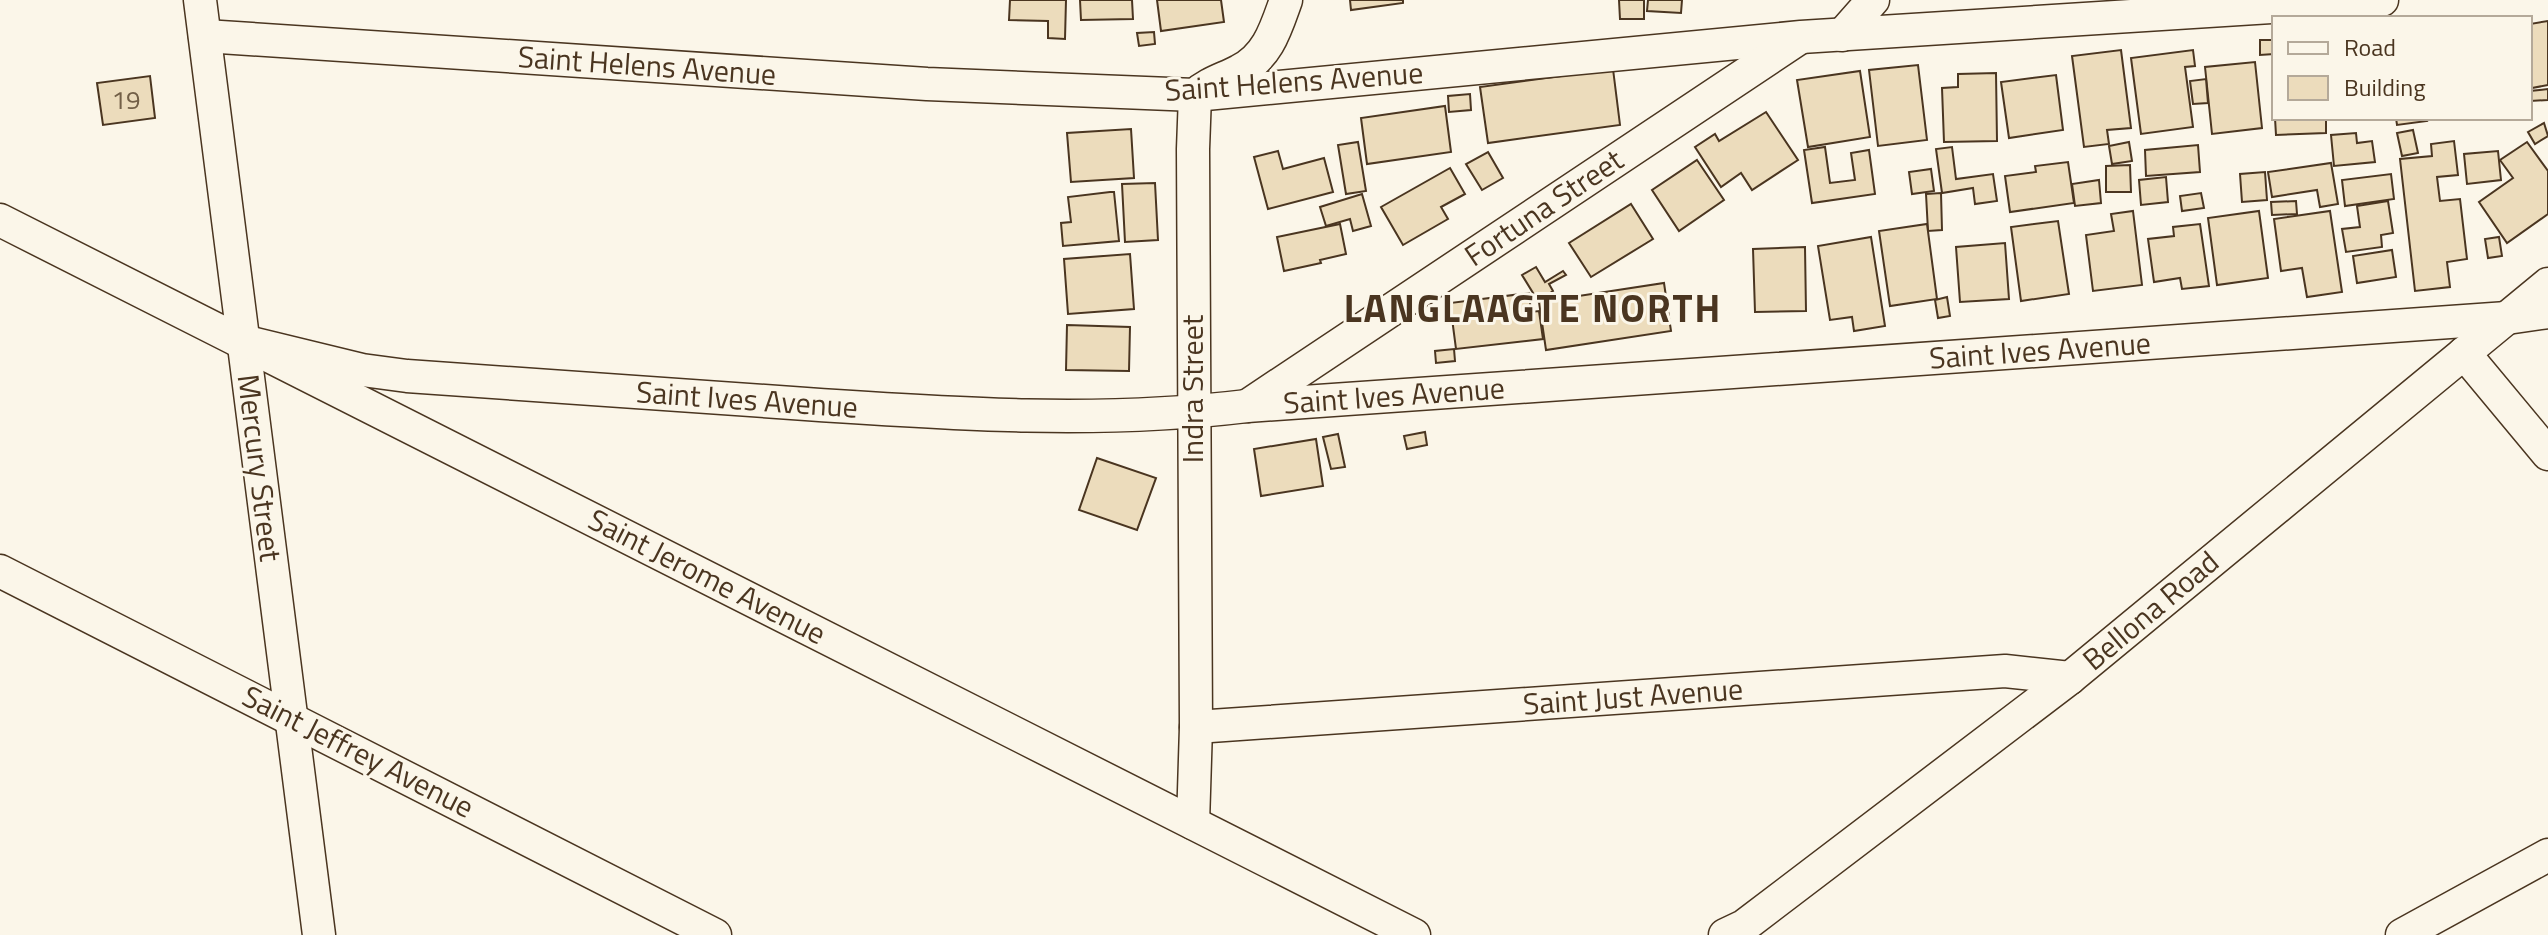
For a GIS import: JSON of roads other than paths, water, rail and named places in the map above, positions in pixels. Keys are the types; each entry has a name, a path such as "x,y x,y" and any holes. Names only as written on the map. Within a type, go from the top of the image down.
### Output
{"street":[{"name":"Mercury Street","path":"200,0 319,935"},
{"path":"1195,95 1204,87 1255,62 1266,50 1286,0"},
{"path":"1842,35 1873,0"},
{"name":"Saint Helens Avenue","path":"205,36 927,84 1195,95 1801,37 2382,0"},
{"name":"Fortuna Street","path":"1247,406 1801,37"},
{"name":"Indra Street","path":"1193,823 1196,727 1193,413 1195,95"},
{"name":"Saint Jerome Avenue","path":"0,220 1414,935"},
{"name":"Bellona Road","path":"1736,932 2070,678 2548,284"},
{"name":"Saint Ives Avenue","path":"243,341 362,370 948,414 1118,417 2507,318 2548,312"},
{"path":"2464,353 2548,454"},
{"name":"Saint Jeffrey Avenue","path":"0,571 715,935"},
{"name":"Saint Just Avenue","path":"1196,727 2005,671 2070,678"},
{"path":"2402,935 2548,855"}],"district":[{"name":"LANGLAAGTE NORTH","path":"1533,309"}]}
